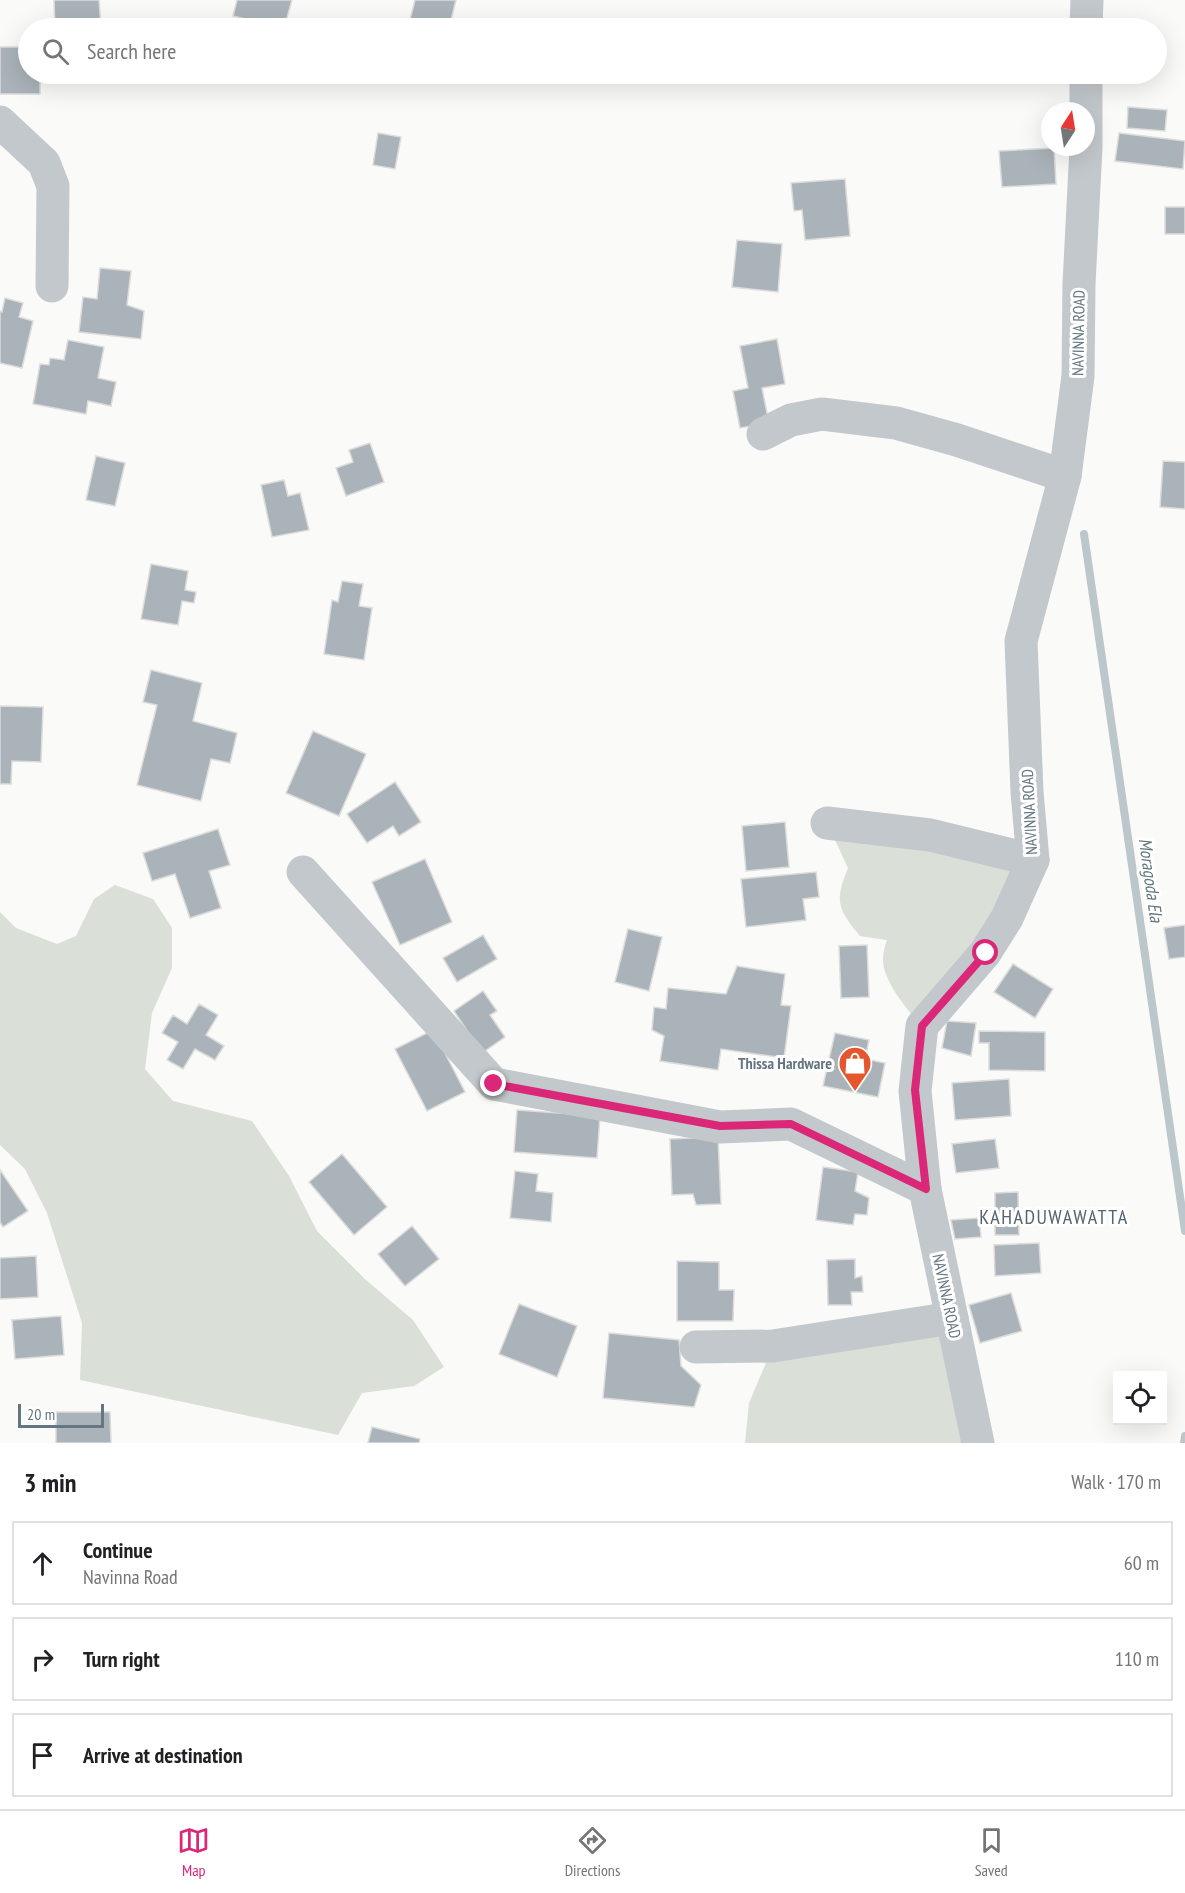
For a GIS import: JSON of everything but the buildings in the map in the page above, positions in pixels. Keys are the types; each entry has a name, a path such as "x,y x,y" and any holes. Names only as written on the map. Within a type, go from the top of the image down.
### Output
{"street":[{"path":"1086,18 1087,0"},
{"name":"NAVINNA ROAD","path":"1086,84 1086,102"},
{"path":"0,122 44,163 53,186 52,286"},
{"name":"NAVINNA ROAD","path":"978,1443 926,1189 915,1090 922,1026 986,953 1007,918 1033,860 1027,792 1021,641 1065,476 1078,376 1078,284 1085,156"},
{"path":"763,434 791,420 822,414 896,423 957,440 1065,476"},
{"path":"827,823 930,835 1033,860"},
{"path":"303,872 494,1084 720,1126 791,1124 926,1189"},
{"path":"696,1347 773,1346 952,1318"}],"shaded area":[{"path":"827,823 1033,860 922,1026 891,986 883,959 887,940 860,936 843,912 840,897 848,868"},
{"path":"115,885 153,899 172,928 172,968 152,1013 145,1069 173,1101 252,1121 289,1176 317,1231 366,1280 413,1320 444,1367 414,1386 362,1393 338,1435 80,1380 82,1323 47,1213 25,1169 0,1145 0,912 16,928 57,944 76,936 94,899"},
{"path":"951,1318 977,1443 745,1443 749,1403 773,1346"}],"waterway":[{"name":"Moragoda Ela","path":"1084,534 1185,1231"},
{"name":"Moragoda Ela","path":"1184,1443 1185,1436"}],"place":[{"name":"Thissa Hardware","path":"855,1092"}],"district":[{"name":"KAHADUWAWATTA","path":"1054,1217"}],"route":[{"path":"494,1084 720,1126 791,1124 926,1189 915,1090 922,1026 986,953"}]}
